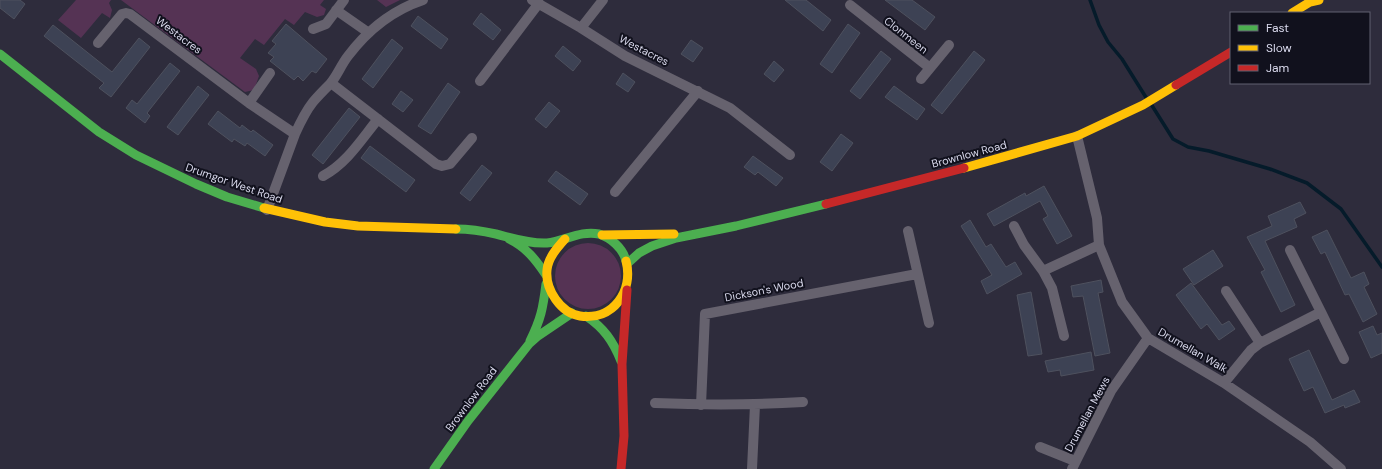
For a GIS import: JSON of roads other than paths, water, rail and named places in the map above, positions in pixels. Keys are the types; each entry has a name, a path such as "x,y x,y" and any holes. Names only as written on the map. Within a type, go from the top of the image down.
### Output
{"main road":[{"path":"1294,12 1313,1"},
{"name":"Brownlow Road","path":"628,263 639,253 652,246 676,238 736,226 899,185 1077,136 1143,106 1230,53"},
{"name":"Drumgor West Road","path":"0,54 105,137 144,160 190,182 267,210 325,222 359,226 479,231 544,243 565,239"},
{"path":"621,469 624,436 622,364 629,276 628,263 622,251 614,242 602,235 590,232 577,234 565,239 550,255 547,265 546,279 550,293 563,308 572,313 586,316 599,324 606,332 617,350 622,364"},
{"name":"Drumgor West Road","path":"497,234 514,241 532,256 546,279"},
{"name":"Brownlow Road","path":"602,235 695,234"},
{"name":"Brownlow Road","path":"434,469 468,421 529,344 539,323 543,310 546,279"},
{"path":"586,316 599,314 611,309 621,300 627,288"},
{"name":"Brownlow Road","path":"529,344 572,313"}],"street":[{"path":"314,29 326,24 344,0"},
{"path":"267,210 300,122 313,102 330,83 348,56 368,33 394,13 410,4 423,0"},
{"path":"581,28 603,0"},
{"name":"Westacres","path":"480,82 536,2 626,56 730,108 790,155"},
{"name":"Clonmeen","path":"849,2 930,68"},
{"path":"336,10 368,33"},
{"name":"Westacres","path":"98,43 122,14 130,14 249,103 295,134"},
{"name":"Clonmeen","path":"922,79 949,45"},
{"path":"249,103 270,73"},
{"path":"330,83 436,164 442,166 450,164 472,138"},
{"path":"615,192 698,91"},
{"path":"322,176 342,163 378,119"},
{"name":"Drumellan Walk","path":"1077,136 1097,218 1099,245 1122,302 1148,338 1224,383 1310,442 1341,469"},
{"path":"1014,226 1024,245 1043,271 1052,288 1064,336"},
{"path":"908,231 929,323"},
{"path":"1043,271 1099,245"},
{"path":"1290,250 1344,359"},
{"name":"Dickson's Wood","path":"701,405 705,314 917,274"},
{"path":"1226,291 1260,343"},
{"path":"1224,383 1251,350 1260,343 1321,312"},
{"name":"Drumellan Mews","path":"1040,447 1073,465 1110,391 1148,338"},
{"path":"654,403 755,405 803,402"},
{"path":"752,469 755,405"}],"waterway":[{"path":"1090,0 1099,25 1108,42 1122,59 1147,99"},
{"path":"1151,104 1173,139 1188,147 1209,151 1270,169 1307,183 1341,209 1382,267"}]}
